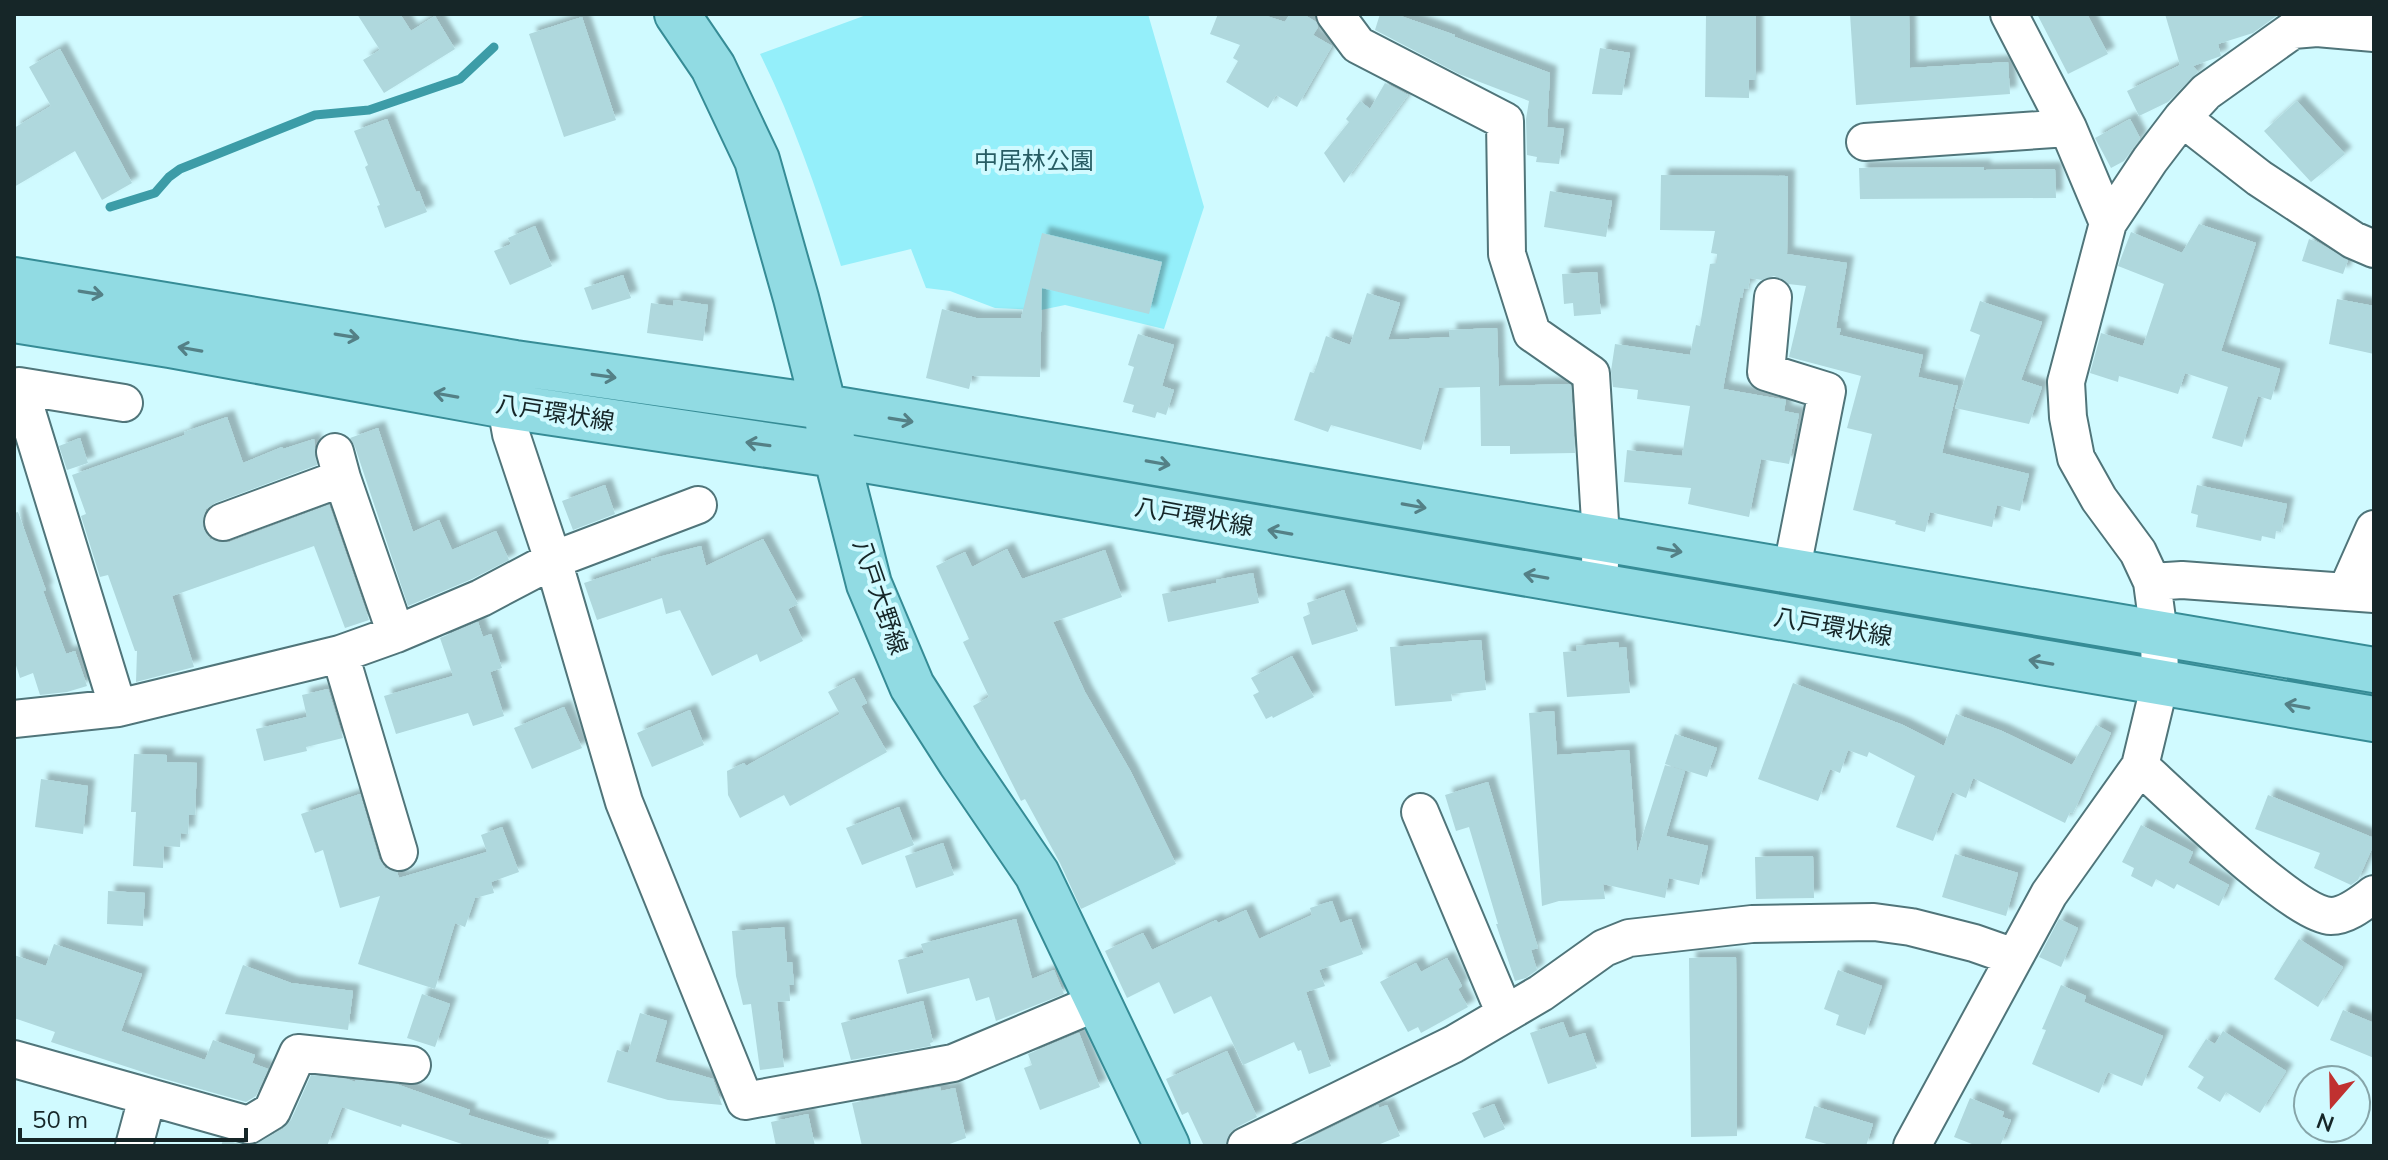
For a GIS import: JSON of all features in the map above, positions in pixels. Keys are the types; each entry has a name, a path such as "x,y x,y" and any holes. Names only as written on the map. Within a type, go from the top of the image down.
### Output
{"main road":[{"name":"八戸大野線","path":"677,14 713,67 757,160 869,584 912,686 1037,874 1167,1146"},
{"name":"八戸環状線","path":"14,280 515,363 824,407 2374,670"},
{"name":"八戸環状線","path":"14,320 506,406 835,455 2374,719"}],"street":[{"path":"1334,14 1358,45 1505,121 1507,254 1532,333 1591,374 1601,538 1599,587"},
{"path":"2009,14 2068,128 2108,223"},
{"path":"1912,1146 2049,894 2140,766 2160,683 2159,634 2152,582 2138,552 2099,499 2076,458 2068,417 2066,382 2108,223 2150,160 2206,92 2293,30 2317,28 2374,33"},
{"path":"2182,118 2259,178 2353,240 2374,249"},
{"path":"1865,142 2068,128"},
{"path":"1773,297 1766,372 1827,391 1791,573"},
{"path":"118,708 19,386 124,403"},
{"path":"506,406 511,434 553,560 624,802 745,1101 953,1063 1098,1002"},
{"path":"223,522 338,465 396,634"},
{"path":"14,719 118,708 340,654 481,598 553,560 698,505"},
{"path":"2152,582 2182,580 2360,593 2374,529"},
{"path":"340,654 399,852"},
{"path":"2140,766 2278,888 2305,907 2330,916 2350,911 2374,894"},
{"path":"1420,812 1505,1014"},
{"path":"1246,1146 1454,1044 1541,993 1604,948 1629,938 1752,924 1874,922 1911,927 2014,957"},
{"path":"16,1064 249,1125 272,1111 298,1053 412,1065"},
{"path":"134,1146 147,1098"}],"green space":[{"name":"中居林公園","path":"869,14 1148,14 1204,207 1164,329 1065,305 1041,310 995,308 950,291 926,288 911,249 841,266 795,132 760,54"}],"building":[{"path":"357,14 400,14 411,31 435,16 455,49 384,93 363,60 380,50"},
{"path":"1218,14 1260,14 1285,22 1290,14 1303,14 1316,22 1318,27 1313,35 1332,46 1297,107 1276,95 1268,108 1226,82 1238,61 1233,58 1240,45 1210,34"},
{"path":"1380,14 1395,14 1550,73 1547,127 1564,129 1559,164 1536,162 1537,157 1527,155 1529,101 1459,74 1375,30"},
{"path":"1706,14 1756,14 1756,80 1749,80 1749,98 1705,97"},
{"path":"1850,14 1909,14 1910,68 2008,62 2010,94 1856,105"},
{"path":"2037,14 2087,14 2108,54 2068,74"},
{"path":"2165,14 2279,14 2253,33 2218,44 2221,56 2193,66 2198,72 2168,102 2139,116 2127,91 2180,65"},
{"path":"582,17 616,120 564,137 529,34"},
{"path":"1600,48 1630,53 1622,95 1592,94"},
{"path":"60,49 132,183 102,200 75,151 14,187 14,128 51,106 29,67"},
{"path":"1385,83 1408,95 1344,183 1324,153 1349,122 1346,119 1360,101 1370,109"},
{"path":"2297,101 2345,154 2311,182 2264,131"},
{"path":"387,119 427,212 385,228 377,206 380,205 365,167 368,165 354,131"},
{"path":"2130,119 2140,138 2124,161 2111,168 2095,138"},
{"path":"1984,167 1984,170 2055,169 2056,198 1860,199 1859,168"},
{"path":"1661,175 1788,176 1787,254 1847,263 1836,328 1841,329 1839,335 1923,355 1918,377 1958,386 1942,453 2029,474 2020,511 1997,505 1992,527 1930,512 1925,532 1853,510 1872,434 1847,428 1861,376 1789,357 1806,286 1788,284 1774,276 1762,280 1750,278 1748,289 1744,288 1723,389 1786,400 1784,411 1799,414 1789,464 1761,459 1749,517 1688,504 1691,488 1624,482 1627,450 1682,456 1690,406 1637,399 1638,390 1613,387 1611,371 1615,344 1690,355 1696,325 1700,326 1710,264 1717,263 1717,254 1711,253 1715,231 1660,230"},
{"path":"1550,191 1612,201 1606,237 1544,227"},
{"path":"2199,224 2256,243 2221,351 2280,369 2271,400 2258,396 2242,447 2212,438 2228,387 2185,373 2178,394 2119,376 2118,382 2090,373 2101,333 2143,346 2164,284 2118,266 2131,232 2182,253"},
{"path":"535,226 552,266 510,285 494,251 511,244 508,238"},
{"path":"1042,233 1162,262 1149,314 1042,288 1040,377 972,376 969,389 926,378 942,309 976,318 1021,318"},
{"path":"2309,239 2348,260 2343,274 2302,261"},
{"path":"1597,272 1601,314 1574,316 1573,303 1564,304 1562,274"},
{"path":"623,275 631,298 592,310 584,288"},
{"path":"1367,293 1400,303 1388,340 1450,337 1449,330 1497,328 1499,386 1571,385 1575,453 1510,454 1510,446 1481,446 1480,387 1439,388 1421,450 1331,425 1328,432 1294,420 1326,336 1350,345"},
{"path":"2337,299 2374,306 2374,354 2329,344"},
{"path":"674,300 708,305 703,341 647,333 651,303 673,306"},
{"path":"1980,301 2042,322 2021,380 2042,387 2029,424 1955,408 1980,335 1970,331"},
{"path":"1138,334 1174,345 1162,386 1174,390 1166,415 1157,412 1155,418 1132,412 1134,405 1123,402 1134,367 1128,365"},
{"path":"227,417 243,463 282,447 314,439 317,465 206,509 204,530 210,539 230,542 329,505 369,620 345,628 314,546 172,596 194,667 136,682 137,651 108,575 100,577 81,516 86,514 72,475"},
{"path":"378,428 413,532 439,520 452,550 496,531 509,560 408,606 350,438"},
{"path":"80,438 88,463 67,470 59,446"},
{"path":"605,485 615,514 573,530 562,501"},
{"path":"2197,485 2287,504 2281,532 2276,531 2275,539 2262,536 2261,541 2196,527 2198,515 2191,513"},
{"path":"18,512 66,654 75,651 87,686 40,695 33,673 20,678 14,659 14,513"},
{"path":"763,539 798,604 788,609 803,641 760,662 757,654 712,676 680,610 666,614 662,598 597,620 584,583 651,559 701,546 706,566"},
{"path":"1007,549 1022,579 1105,550 1122,597 1053,622 1085,692 1131,772 1176,864 1081,909 1060,863 1025,799 1021,801 973,706 989,697 963,642 969,639 936,566 965,552 972,567"},
{"path":"1253,573 1259,603 1168,622 1162,594"},
{"path":"1344,590 1358,631 1312,645 1303,617 1310,614 1307,603"},
{"path":"478,622 483,637 491,634 502,668 490,672 504,716 473,726 468,713 396,734 384,696 453,676 440,638"},
{"path":"1481,640 1486,690 1451,694 1452,701 1395,706 1390,647"},
{"path":"1618,642 1619,648 1626,647 1630,693 1567,697 1563,652 1577,651 1576,646"},
{"path":"1292,656 1314,697 1266,719 1253,695 1259,692 1251,678"},
{"path":"854,678 867,703 861,706 887,752 790,806 784,795 740,818 728,795 727,771 744,763 746,766 840,714 828,692"},
{"path":"1793,683 1903,725 1944,746 1956,714 2002,731 2072,765 2096,725 2111,733 2073,813 2070,812 2065,823 1973,778 1966,798 1952,792 1933,841 1896,827 1915,776 1869,752 1867,757 1848,750 1840,773 1830,769 1818,801 1758,779"},
{"path":"328,689 343,738 306,747 307,751 264,761 256,729 307,717 302,695"},
{"path":"564,707 582,748 532,769 514,728"},
{"path":"690,710 704,745 652,767 637,733"},
{"path":"1554,711 1557,755 1629,750 1637,853 1665,765 1685,771 1666,836 1708,846 1699,885 1669,878 1665,898 1603,884 1605,899 1559,901 1542,906 1529,713"},
{"path":"1675,734 1717,748 1707,777 1665,764"},
{"path":"134,754 167,755 167,762 197,763 195,815 189,815 188,834 181,833 180,847 164,846 163,868 133,866 136,812 131,812"},
{"path":"41,779 88,786 83,834 35,827"},
{"path":"1488,782 1538,948 1531,950 1537,970 1515,981 1469,827 1456,831 1445,795"},
{"path":"360,794 379,859 385,868 397,872 399,878 487,852 481,835 502,827 519,872 491,882 494,893 475,898 465,927 455,923 435,989 358,964 380,896 340,908 323,850 315,853 301,814"},
{"path":"2268,795 2374,838 2358,880 2351,885 2314,868 2320,853 2255,829"},
{"path":"899,807 914,845 862,865 846,828"},
{"path":"2141,825 2193,852 2188,863 2229,885 2219,906 2177,884 2174,889 2156,879 2152,887 2131,876 2134,868 2122,862"},
{"path":"943,843 954,875 916,888 905,856"},
{"path":"1955,854 2018,873 2006,916 1942,897"},
{"path":"1813,856 1814,898 1756,899 1755,857"},
{"path":"108,891 145,893 143,926 107,924"},
{"path":"1332,901 1340,923 1351,919 1363,954 1319,970 1325,986 1306,992 1331,1066 1309,1074 1301,1050 1298,1051 1294,1042 1243,1065 1211,996 1174,1014 1159,982 1127,998 1105,951 1143,933 1152,950 1216,920 1218,923 1246,910 1259,939 1312,915 1310,908"},
{"path":"1016,919 1032,979 1054,970 1064,994 996,1021 989,997 976,1001 969,978 907,994 898,960 924,953 921,944"},
{"path":"2059,919 2078,928 2061,967 2039,957"},
{"path":"784,927 787,962 792,962 794,985 789,985 790,1001 777,1002 784,1067 760,1070 751,1004 743,1005 736,976 732,931"},
{"path":"2299,939 2343,967 2318,1007 2274,979"},
{"path":"54,944 142,974 121,1031 205,1060 213,1040 255,1055 252,1063 268,1069 256,1096 246,1102 161,1078 51,1042 55,1032 14,1018 14,955 46,966"},
{"path":"1736,957 1737,1136 1691,1137 1689,958"},
{"path":"1447,958 1462,986 1458,989 1468,1007 1421,1033 1418,1027 1408,1032 1380,982 1416,963 1421,972"},
{"path":"243,965 291,983 353,991 348,1030 225,1014"},
{"path":"1838,970 1882,986 1865,1035 1836,1025 1839,1015 1824,1009"},
{"path":"2061,985 2086,996 2084,1002 2163,1036 2142,1086 2108,1072 2099,1093 2032,1064 2046,1030 2042,1029"},
{"path":"422,994 450,1004 435,1047 407,1038"},
{"path":"923,1001 933,1042 931,1046 851,1060 841,1023"},
{"path":"2343,1010 2374,1023 2374,1058 2330,1040"},
{"path":"640,1013 667,1021 655,1062 713,1079 722,1105 668,1100 607,1082 617,1050 628,1053"},
{"path":"1563,1022 1569,1038 1585,1033 1597,1068 1548,1084 1530,1033"},
{"path":"2223,1031 2286,1071 2260,1113 2226,1092 2220,1102 2197,1088 2204,1077 2188,1067 2206,1039 2215,1044"},
{"path":"1079,1033 1100,1087 1040,1110 1024,1068 1032,1065 1028,1054"},
{"path":"1227,1051 1257,1117 1229,1134 1225,1146 1204,1146 1188,1112 1182,1115 1166,1079"},
{"path":"311,1075 396,1084 470,1110 468,1115 549,1140 548,1146 468,1146 342,1107 327,1146 252,1146 283,1129 291,1120"},
{"path":"940,1087 941,1091 955,1088 966,1138 944,1146 862,1146 852,1103"},
{"path":"1970,1098 2004,1112 2002,1117 2011,1120 2000,1146 1977,1146 1954,1137"},
{"path":"1494,1104 1505,1129 1484,1138 1472,1113"},
{"path":"1378,1105 1379,1108 1387,1105 1400,1136 1375,1146 1294,1146"},
{"path":"1814,1106 1873,1124 1866,1146 1834,1146 1805,1138"},
{"path":"808,1114 815,1146 776,1146 771,1122"},
{"path":"223,1140 252,1146 221,1146"}],"waterway":[{"path":"110,207 155,193 180,169 315,115 369,110 460,79 494,47"}]}
